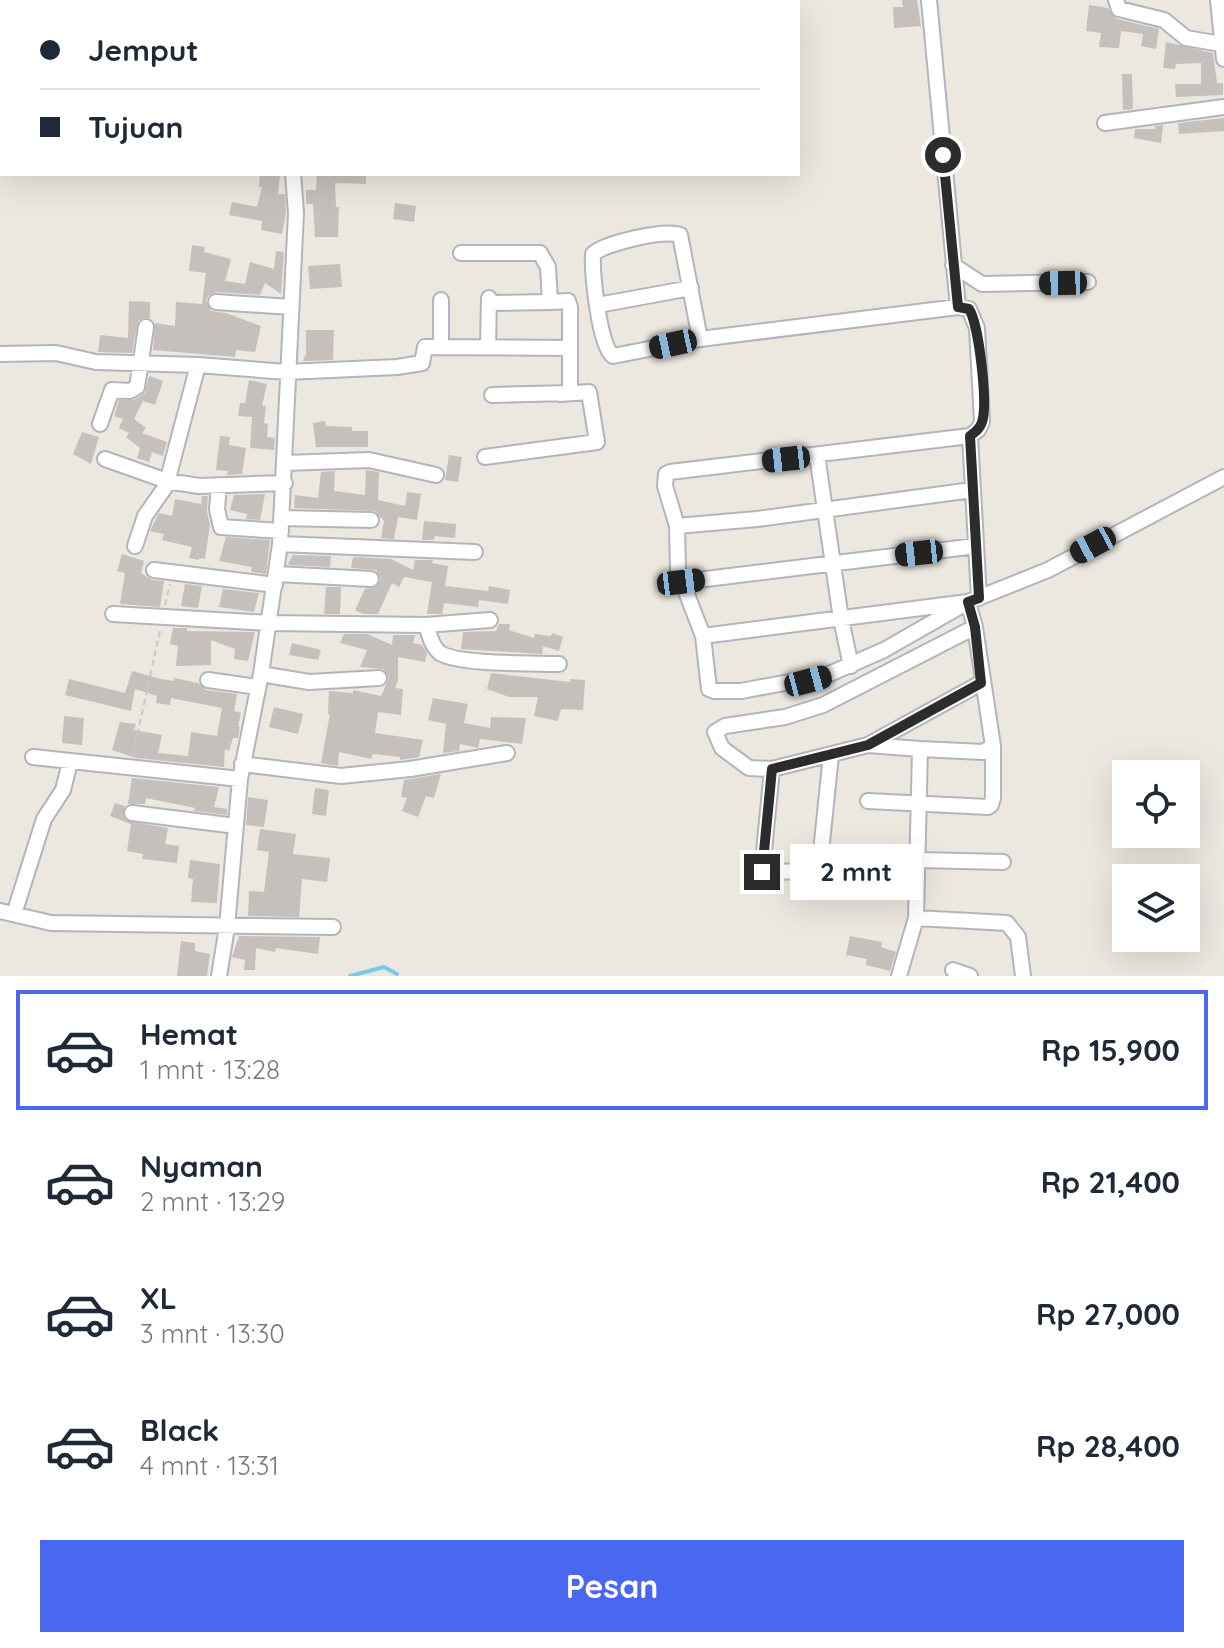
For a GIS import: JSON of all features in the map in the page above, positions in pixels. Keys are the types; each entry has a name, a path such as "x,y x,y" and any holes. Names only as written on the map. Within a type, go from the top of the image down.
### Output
{"street":[{"path":"929,0 958,307"},
{"path":"1116,0 1119,9 1164,20 1186,38 1223,51 1218,0"},
{"path":"1105,123 1224,107"},
{"path":"219,976 227,927 241,771 260,681 281,531 296,213 293,176"},
{"path":"700,339 680,235 666,233 605,246 593,254 598,305 608,353 613,356 700,339 958,307 969,309 977,328 984,406 982,422 970,436 666,474 665,486 677,526 678,571 703,636 707,685 714,691 741,691 808,681 851,666 940,620 972,609"},
{"path":"461,253 540,253 548,267 550,302"},
{"path":"953,265 982,284 1088,282"},
{"path":"598,305 691,288"},
{"path":"441,300 441,347"},
{"path":"488,347 489,300 568,301 570,393"},
{"path":"216,302 291,307"},
{"path":"100,424 112,390 134,391 142,362 146,327"},
{"path":"0,354 56,353 96,362 142,362 287,372 422,363 425,347 570,348"},
{"path":"135,546 145,516 167,481 198,365"},
{"path":"485,457 597,442 589,392 492,401"},
{"path":"868,801 991,805 993,746 972,609 976,546 970,436"},
{"path":"817,455 851,666"},
{"path":"105,459 167,481 219,486 285,483"},
{"path":"285,463 369,460 436,475"},
{"path":"981,683 868,745 772,769 749,768 722,748 715,732 725,726 785,717 823,705 972,609 1224,477"},
{"path":"219,486 217,509 221,527 475,552"},
{"path":"677,526 972,490"},
{"path":"281,531 371,520"},
{"path":"681,582 976,546"},
{"path":"154,570 276,580 371,579"},
{"path":"703,636 841,619 972,609"},
{"path":"113,614 269,623 426,625 490,620"},
{"path":"426,625 435,647 442,654 464,659 559,664"},
{"path":"208,680 309,682 379,678"},
{"path":"868,745 983,752 993,746"},
{"path":"899,976 916,918 920,749"},
{"path":"33,757 130,766 341,776 410,769 507,753"},
{"path":"772,769 762,872 819,871 831,755"},
{"path":"70,762 63,790 44,819 7,913 51,923 333,927"},
{"path":"132,813 236,826"},
{"path":"918,860 1003,862"},
{"path":"916,918 1007,923 1018,937 1023,976"},
{"path":"953,970 970,976"}],"path":[{"path":"130,766 173,573"}],"building":[{"path":"902,0 917,0 921,26 894,28 893,7 903,7"},
{"path":"1089,5 1108,8 1117,19 1159,29 1156,49 1141,46 1143,34 1121,31 1119,48 1099,47 1101,33 1086,31"},
{"path":"1166,42 1213,53 1217,83 1223,83 1223,95 1176,97 1175,84 1201,84 1201,63 1176,64 1175,69 1163,68"},
{"path":"1122,74 1132,74 1133,109 1123,110"},
{"path":"1224,118 1224,131 1179,134 1178,123"},
{"path":"1163,125 1161,143 1134,138 1135,129 1155,129 1155,126"},
{"path":"260,176 280,176 278,194 285,194 286,213 282,234 261,230 262,221 229,215 232,202 257,207 262,187 259,187"},
{"path":"317,176 366,176 366,184 335,183 336,207 339,207 338,237 315,237 313,204 306,204 306,190 316,190"},
{"path":"395,203 416,206 414,222 393,219"},
{"path":"192,245 205,247 204,252 231,259 225,281 245,284 250,262 274,269 276,251 284,252 281,294 265,283 260,295 216,292 206,301 211,311 261,326 255,352 236,350 235,357 153,350 155,323 175,326 176,302 202,304 206,273 189,271"},
{"path":"340,264 342,287 310,289 308,266"},
{"path":"129,301 150,302 150,318 138,321 132,353 98,352 100,335 128,338"},
{"path":"306,330 334,330 333,360 303,361"},
{"path":"149,376 163,381 155,405 143,401 134,419 146,428 142,433 167,442 163,456 152,452 149,462 137,458 140,448 126,437 129,433 119,428 123,419 114,416 119,400 134,400 145,393"},
{"path":"249,380 267,384 262,406 266,406 264,423 268,424 267,437 275,438 274,450 250,448 252,417 238,416 240,403 245,403"},
{"path":"325,421 326,426 368,431 368,447 316,447 313,423"},
{"path":"82,432 99,437 91,464 73,454"},
{"path":"220,436 230,437 229,445 246,448 242,474 227,475 228,471 216,470"},
{"path":"449,455 462,457 458,482 445,480"},
{"path":"366,470 379,472 378,500 405,506 407,492 421,494 417,520 398,517 394,539 381,538 384,521 375,511 294,508 295,495 318,498 321,472 335,471 334,491 365,495"},
{"path":"265,494 260,520 246,519 247,514 230,510 234,495"},
{"path":"202,496 208,496 210,525 205,559 199,560 189,558 192,547 162,540 164,534 150,531 159,513 172,516 175,499 201,504"},
{"path":"424,521 456,524 455,538 435,536 434,540 422,540"},
{"path":"226,537 270,540 266,574 251,572 252,567 219,561"},
{"path":"122,554 144,561 141,573 152,580 164,581 160,607 120,604 125,573 117,571"},
{"path":"293,555 331,556 330,567 290,565"},
{"path":"353,557 391,559 413,570 415,560 433,560 432,563 448,566 445,586 488,591 489,586 510,590 508,604 479,600 478,607 444,603 442,614 427,614 432,582 404,577 399,587 392,583 378,614 363,614 355,610 365,589 376,587 381,579 376,570 351,568"},
{"path":"185,584 202,586 198,608 181,606"},
{"path":"326,587 341,587 340,614 324,614"},
{"path":"223,589 259,593 254,612 219,607"},
{"path":"499,624 510,624 509,630 534,638 535,634 551,636 552,633 563,637 559,651 543,646 542,654 461,649 463,632 496,631"},
{"path":"173,628 255,632 248,661 234,659 235,649 211,640 211,665 176,666 178,646 170,644"},
{"path":"344,634 367,634 392,645 393,635 415,635 413,643 422,645 427,653 425,662 398,657 395,688 403,689 401,715 378,712 375,733 423,740 419,757 400,760 400,757 373,754 371,759 339,752 338,766 321,763 330,714 329,691 353,693 353,690 381,696 389,678 383,669 360,667 367,650 340,643"},
{"path":"292,643 321,650 318,660 289,655"},
{"path":"132,671 161,679 198,683 206,690 237,694 234,711 241,713 240,727 238,738 233,738 229,751 225,749 224,767 136,758 112,750 120,722 136,724 134,730 162,735 158,753 188,756 191,732 217,736 222,708 171,698 170,705 156,703 157,696 135,689 131,711 65,695 69,679 125,693"},
{"path":"491,673 570,682 570,679 585,680 583,710 561,709 558,721 534,716 538,697 509,697 487,689"},
{"path":"433,698 468,704 464,723 490,728 491,717 526,718 522,744 480,739 478,748 460,744 459,751 443,753 446,724 428,720"},
{"path":"274,707 303,714 298,734 269,727"},
{"path":"64,716 84,718 82,745 62,743"},
{"path":"441,774 434,798 426,796 418,817 402,811 407,798 401,797 404,780"},
{"path":"132,778 219,787 214,807 227,809 227,815 194,811 195,808 146,798 145,804 128,804"},
{"path":"315,788 329,790 326,816 312,814"},
{"path":"248,797 268,800 264,827 246,825"},
{"path":"115,803 125,806 123,816 127,821 168,828 165,844 179,846 177,863 142,859 143,854 127,851 131,824 110,816"},
{"path":"260,829 296,834 293,854 330,858 327,882 302,879 299,917 248,916 249,891 264,892 269,852 257,850"},
{"path":"190,860 220,864 217,903 191,902 193,879 188,878"},
{"path":"239,936 320,937 318,954 256,948 255,970 244,970 245,960 232,957"},
{"path":"850,936 882,942 881,947 896,952 890,971 866,965 867,959 846,955"},
{"path":"181,941 195,943 195,951 210,954 207,976 177,976"}],"waterway":[{"path":"350,976 384,967 397,974"}],"route":[{"path":"762,872 772,769 868,745 981,683 975,627 968,602 979,598 970,436 982,422 984,406 977,328 969,309 958,307 943,155"}]}
